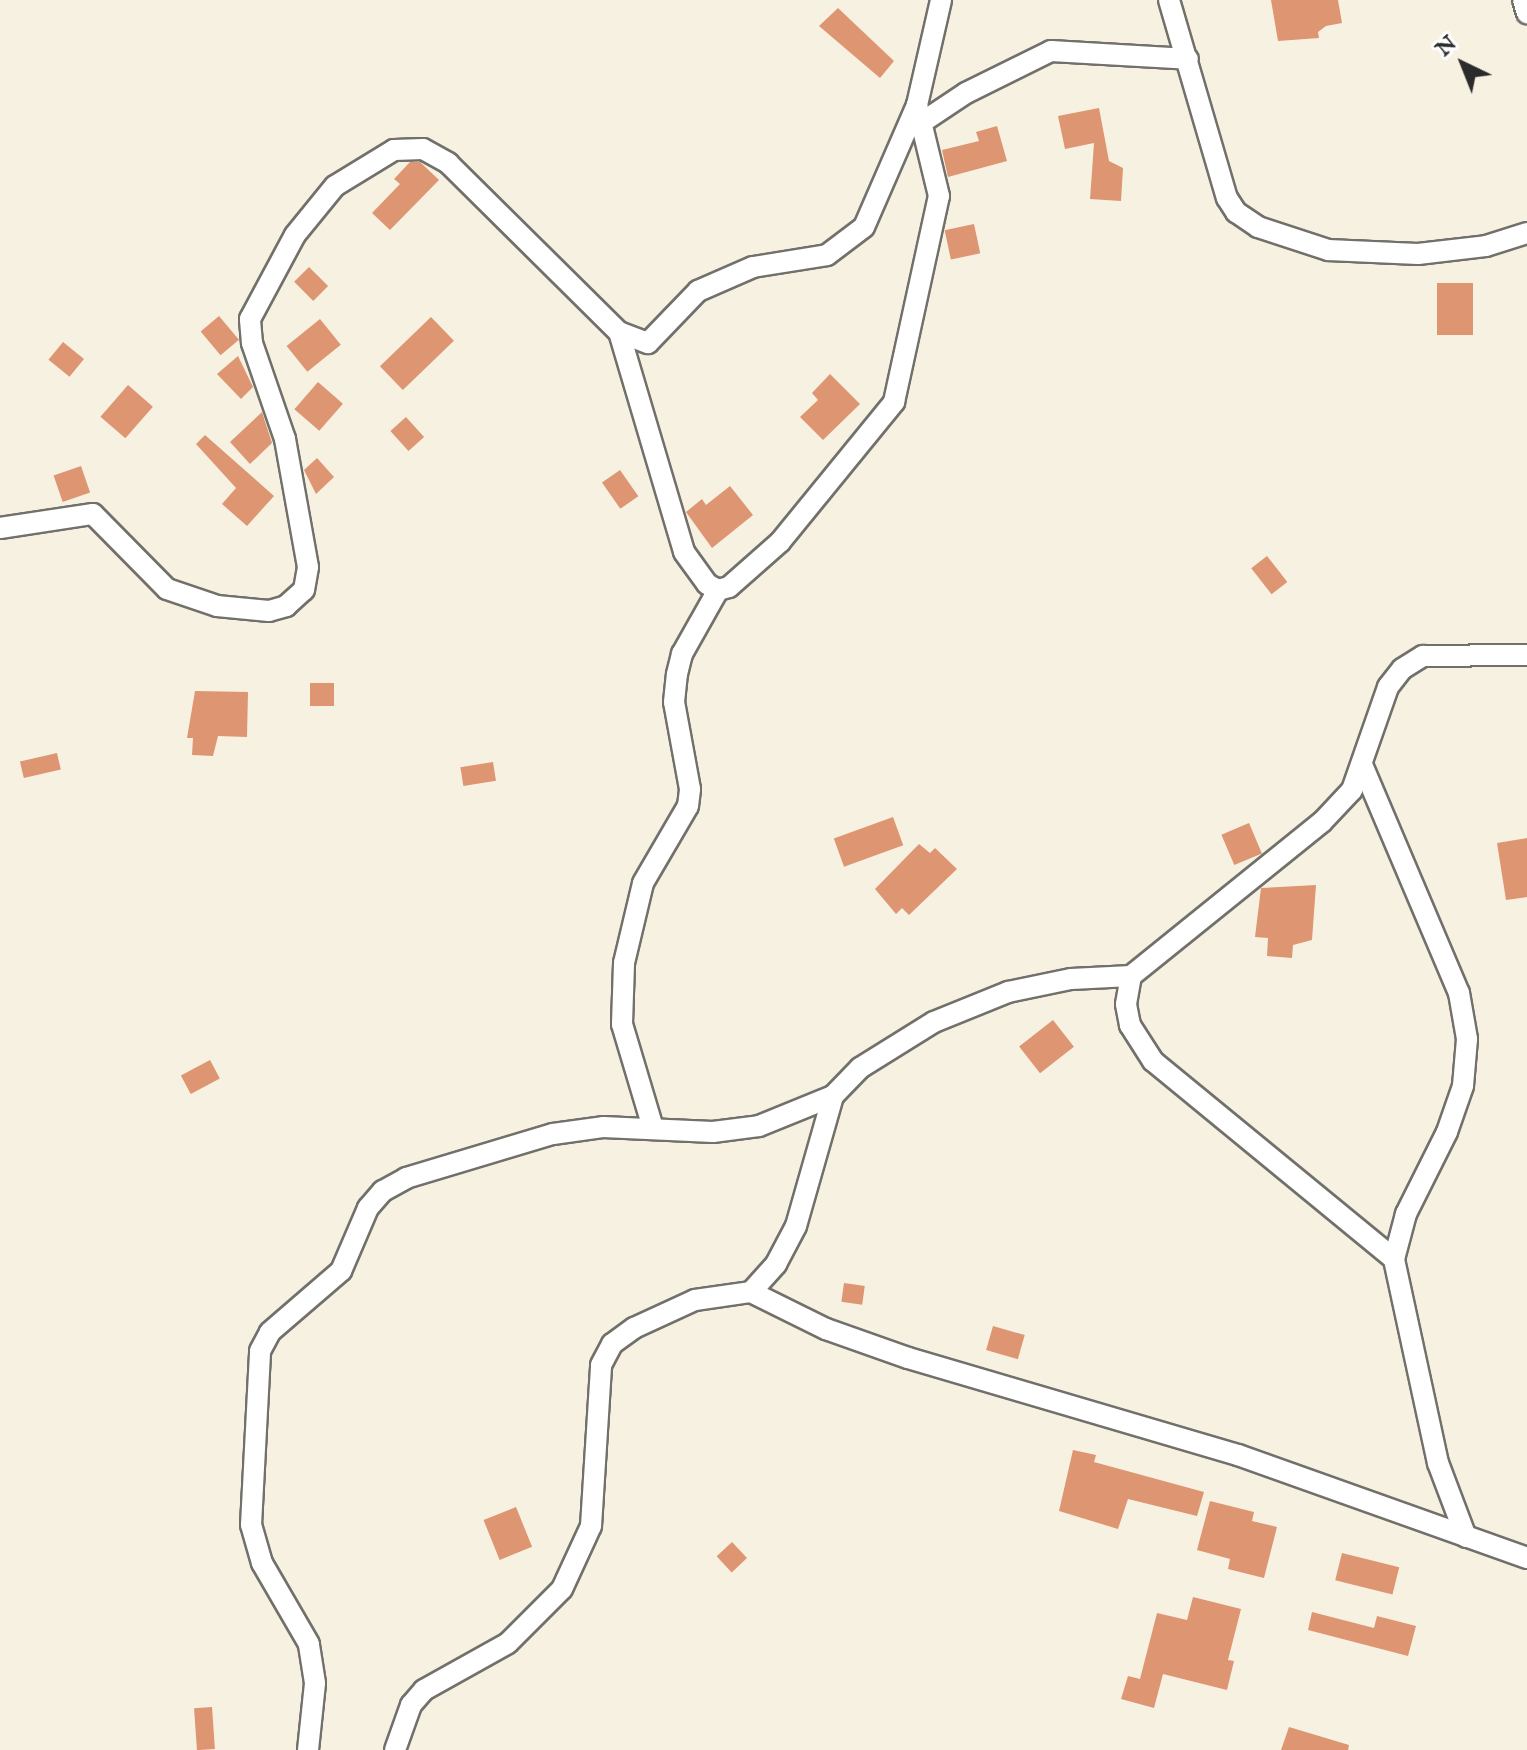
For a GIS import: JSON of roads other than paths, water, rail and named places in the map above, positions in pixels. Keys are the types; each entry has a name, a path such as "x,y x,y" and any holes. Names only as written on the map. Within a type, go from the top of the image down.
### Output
{"street":[{"path":"0,528 93,514 167,589 217,606 269,611 286,606 304,590 308,567 285,439 252,343 250,319 307,216 335,186 394,150 423,149 448,163 619,332 648,343 698,291 753,267 827,255 846,245 864,227 920,113 941,0"},
{"path":"1169,0 1227,198 1236,212 1258,227 1328,250 1418,254 1486,246 1527,233"},
{"path":"1523,0 1527,13"},
{"path":"920,113 1051,51 1188,59"},
{"path":"653,1128 622,1024 624,963 643,883 688,806 690,789 674,702 682,654 718,590 736,581 780,542 894,402 939,196 920,113"},
{"path":"619,332 684,552 707,584 718,590"},
{"path":"308,1750 315,1683 309,1644 262,1563 251,1525 260,1351 265,1342 341,1271 368,1208 383,1191 444,1165 553,1134 653,1128 713,1132 759,1126 833,1096 860,1068 934,1022 1008,992 1071,979 1131,976 1322,822 1352,790 1363,767 1388,687 1402,669 1423,656 1527,655"},
{"path":"1363,767 1459,993 1467,1039 1463,1086 1447,1132 1406,1214 1394,1259 1438,1463 1466,1537"},
{"path":"1131,976 1126,1004 1130,1025 1153,1061 1394,1259"},
{"path":"395,1750 411,1705 424,1690 508,1643 544,1611 577,1564 591,1526 597,1386 601,1365 612,1344 668,1309 751,1292 776,1264 796,1226 833,1096"},
{"path":"751,1292 826,1329 908,1358 1238,1455 1527,1558"}]}
